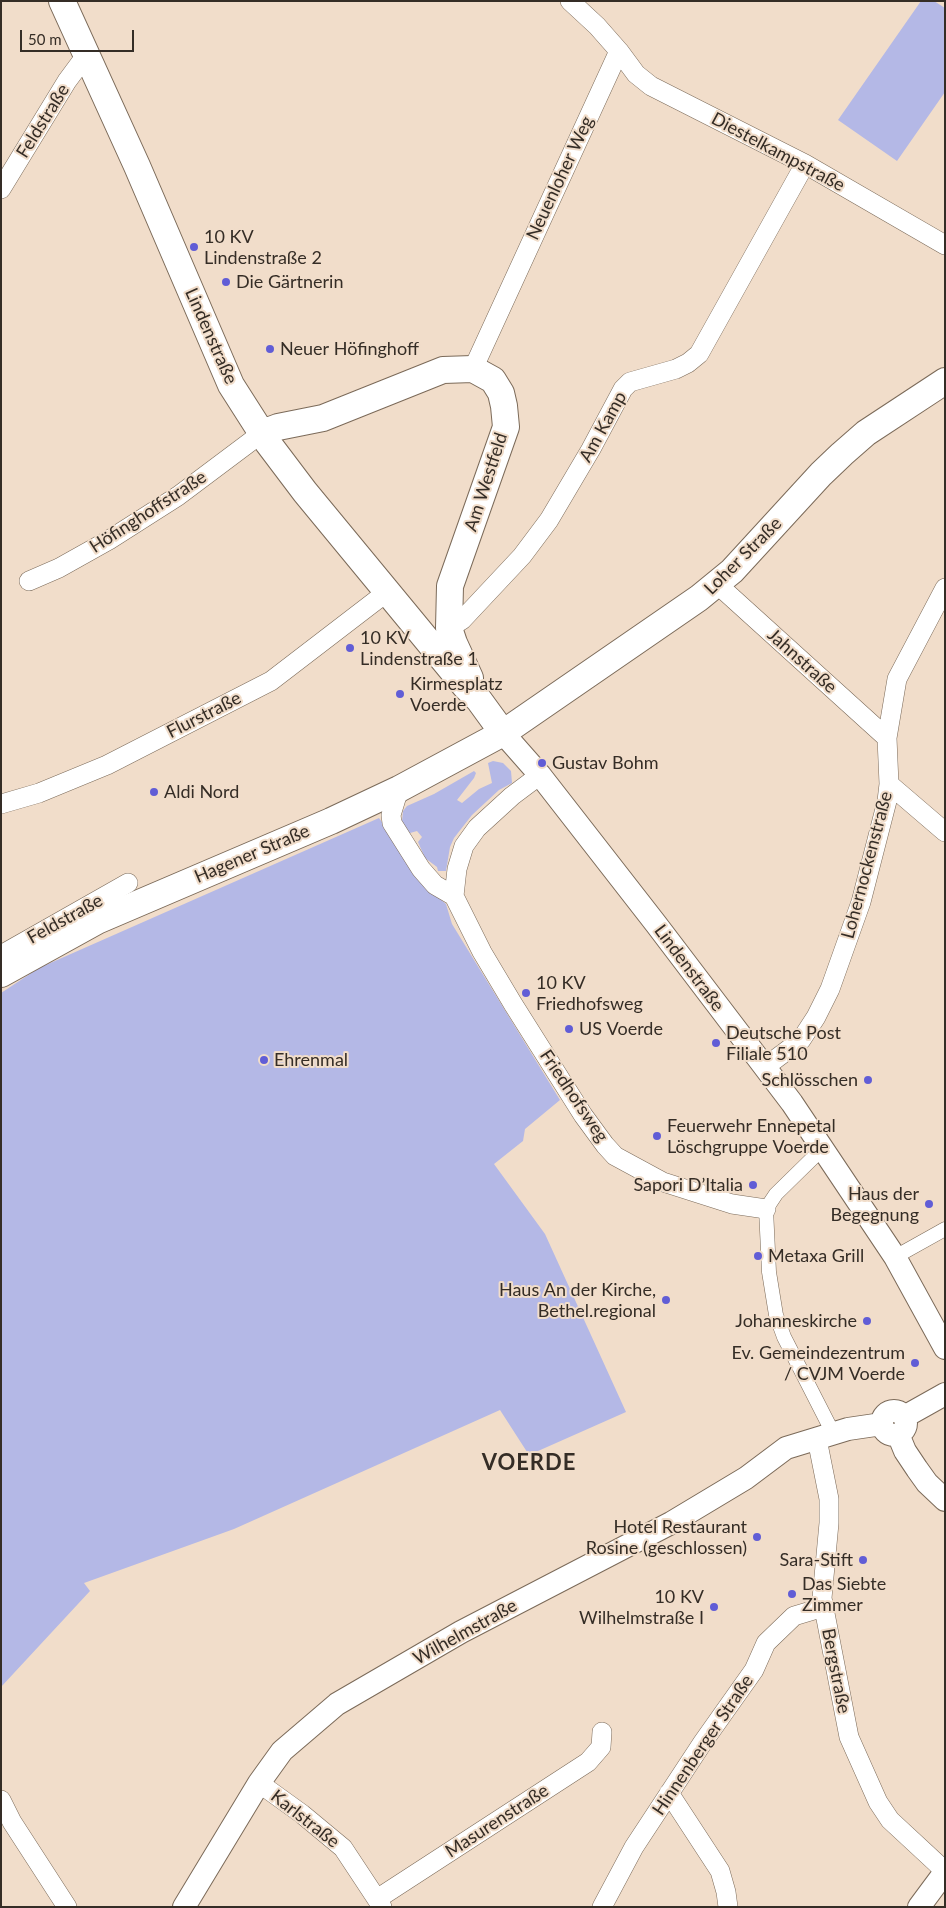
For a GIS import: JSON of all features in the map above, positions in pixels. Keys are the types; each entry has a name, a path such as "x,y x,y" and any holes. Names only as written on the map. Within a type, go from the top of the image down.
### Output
{"main road":[{"name":"Lindenstraße","path":"69,4 86,54 137,166 231,385 262,433 305,492 421,634 479,700 503,733"},
{"path":"262,433 278,427 323,418 443,370 473,369"},
{"name":"Am Westfeld","path":"473,369 493,380 501,393 506,427 450,586 449,628 479,700"},
{"name":"Loher Straße","path":"503,733 660,626 717,584 747,557 821,474 848,449 866,433 945,381"},
{"path":"284,464 285,449 289,440 323,418"},
{"path":"421,634 449,628"},
{"name":"Hagener Straße","path":"1,974 97,921 331,822 399,789 503,733"}],"street":[{"path":"570,1 598,26 618,51"},
{"name":"Diestelkampstraße","path":"618,51 636,74 651,86 805,164 945,245"},
{"name":"Neuenloher Weg","path":"473,369 618,51"},
{"name":"Feldstraße","path":"1,189 67,81 86,54"},
{"name":"Am Kamp","path":"449,628 462,620 522,556 549,520 591,449 623,388 630,382 676,369 688,363 699,354 805,164"},
{"name":"Höfinghoffstraße","path":"28,581 59,568 178,496 262,433"},
{"name":"Jahnstraße","path":"717,584 887,738"},
{"name":"Lohernockenstraße","path":"765,1067 801,1040 816,1017 830,988 861,902 886,801 889,784 887,738 897,679 945,588"},
{"name":"Flurstraße","path":"1,804 39,793 107,765 271,680 387,592"},
{"name":"Lindenstraße","path":"503,733 540,775 765,1067 823,1148 833,1167 895,1258 945,1348"},
{"path":"399,789 391,815 392,823 422,869 435,885 454,896 457,869 464,846 477,828 512,796 540,775"},
{"path":"889,784 945,832"},
{"name":"Feldstraße","path":"1,955 128,883"},
{"name":"Friedhofsweg","path":"454,896 482,952 513,1004 583,1115 615,1156 663,1182 732,1204 766,1209"},
{"path":"823,1148 776,1194 766,1209 769,1272 776,1315 825,1436"},
{"path":"895,1258 945,1229"},
{"name":"Wilhelmstraße","path":"184,1907 259,1783 282,1751 337,1704 461,1632 670,1523 746,1478 786,1448 825,1436 895,1425 945,1394"},
{"path":"895,1425 905,1451 917,1469 927,1483 945,1500"},
{"name":"Bergstraße","path":"825,1436 829,1523 822,1598 849,1737 878,1802 890,1820 945,1871 919,1907"},
{"name":"Hinnenberger Straße","path":"602,1907 634,1847 703,1742 754,1670 766,1643 794,1616 824,1607"},
{"name":"Masurenstraße","path":"380,1903 588,1762 601,1747 602,1732"},
{"name":"Karlstraße","path":"259,1783 344,1848 380,1903"},
{"path":"669,1793 720,1871 728,1907"},
{"path":"1,1800 12,1822 67,1907"}],"shaded area":[{"path":"921,1 934,1 945,8 945,92 897,161 838,120"},
{"path":"493,761 503,763 511,771 512,783 499,790 472,815 454,838 450,847 446,871 438,871 437,867 425,858 418,842 422,837 417,831 410,833 406,828 402,821 403,811 407,806 434,794 474,771 476,773 474,778 457,800 462,803 479,789 492,783 488,763"},
{"path":"379,818 432,892 446,904 452,924 560,1100 525,1129 523,1141 494,1164 545,1234 626,1412 529,1455 500,1410 234,1529 84,1583 90,1591 1,1687 1,993 39,968"}],"place":[{"name":"10 KV Lindenstraße 2","path":"194,247"},
{"name":"Die Gärtnerin","path":"226,282"},
{"name":"Neuer Höfinghoff","path":"270,349"},
{"name":"10 KV Lindenstraße 1","path":"350,648"},
{"name":"Kirmesplatz Voerde","path":"400,694"},
{"name":"Gustav Bohm","path":"542,763"},
{"name":"Aldi Nord","path":"154,792"},
{"name":"10 KV Friedhofsweg","path":"526,993"},
{"name":"US Voerde","path":"569,1029"},
{"name":"Deutsche Post Filiale 510","path":"716,1043"},
{"name":"Ehrenmal","path":"264,1060"},
{"name":"Schlösschen","path":"868,1080"},
{"name":"Feuerwehr Ennepetal Löschgruppe Voerde","path":"657,1136"},
{"name":"Sapori D’Italia","path":"753,1185"},
{"name":"Haus der Begegnung","path":"929,1204"},
{"name":"Metaxa Grill","path":"758,1256"},
{"name":"Haus An der Kirche, Bethel.regional","path":"666,1300"},
{"name":"Johanneskirche","path":"867,1321"},
{"name":"Ev. Gemeindezentrum / CVJM Voerde","path":"915,1363"},
{"name":"Hotel Restaurant Rosine (geschlossen)","path":"757,1537"},
{"name":"Sara-Stift","path":"863,1560"},
{"name":"Das Siebte Zimmer","path":"792,1594"},
{"name":"10 KV Wilhelmstraße I","path":"714,1607"}],"district":[{"name":"VOERDE","path":"529,1463"}]}
